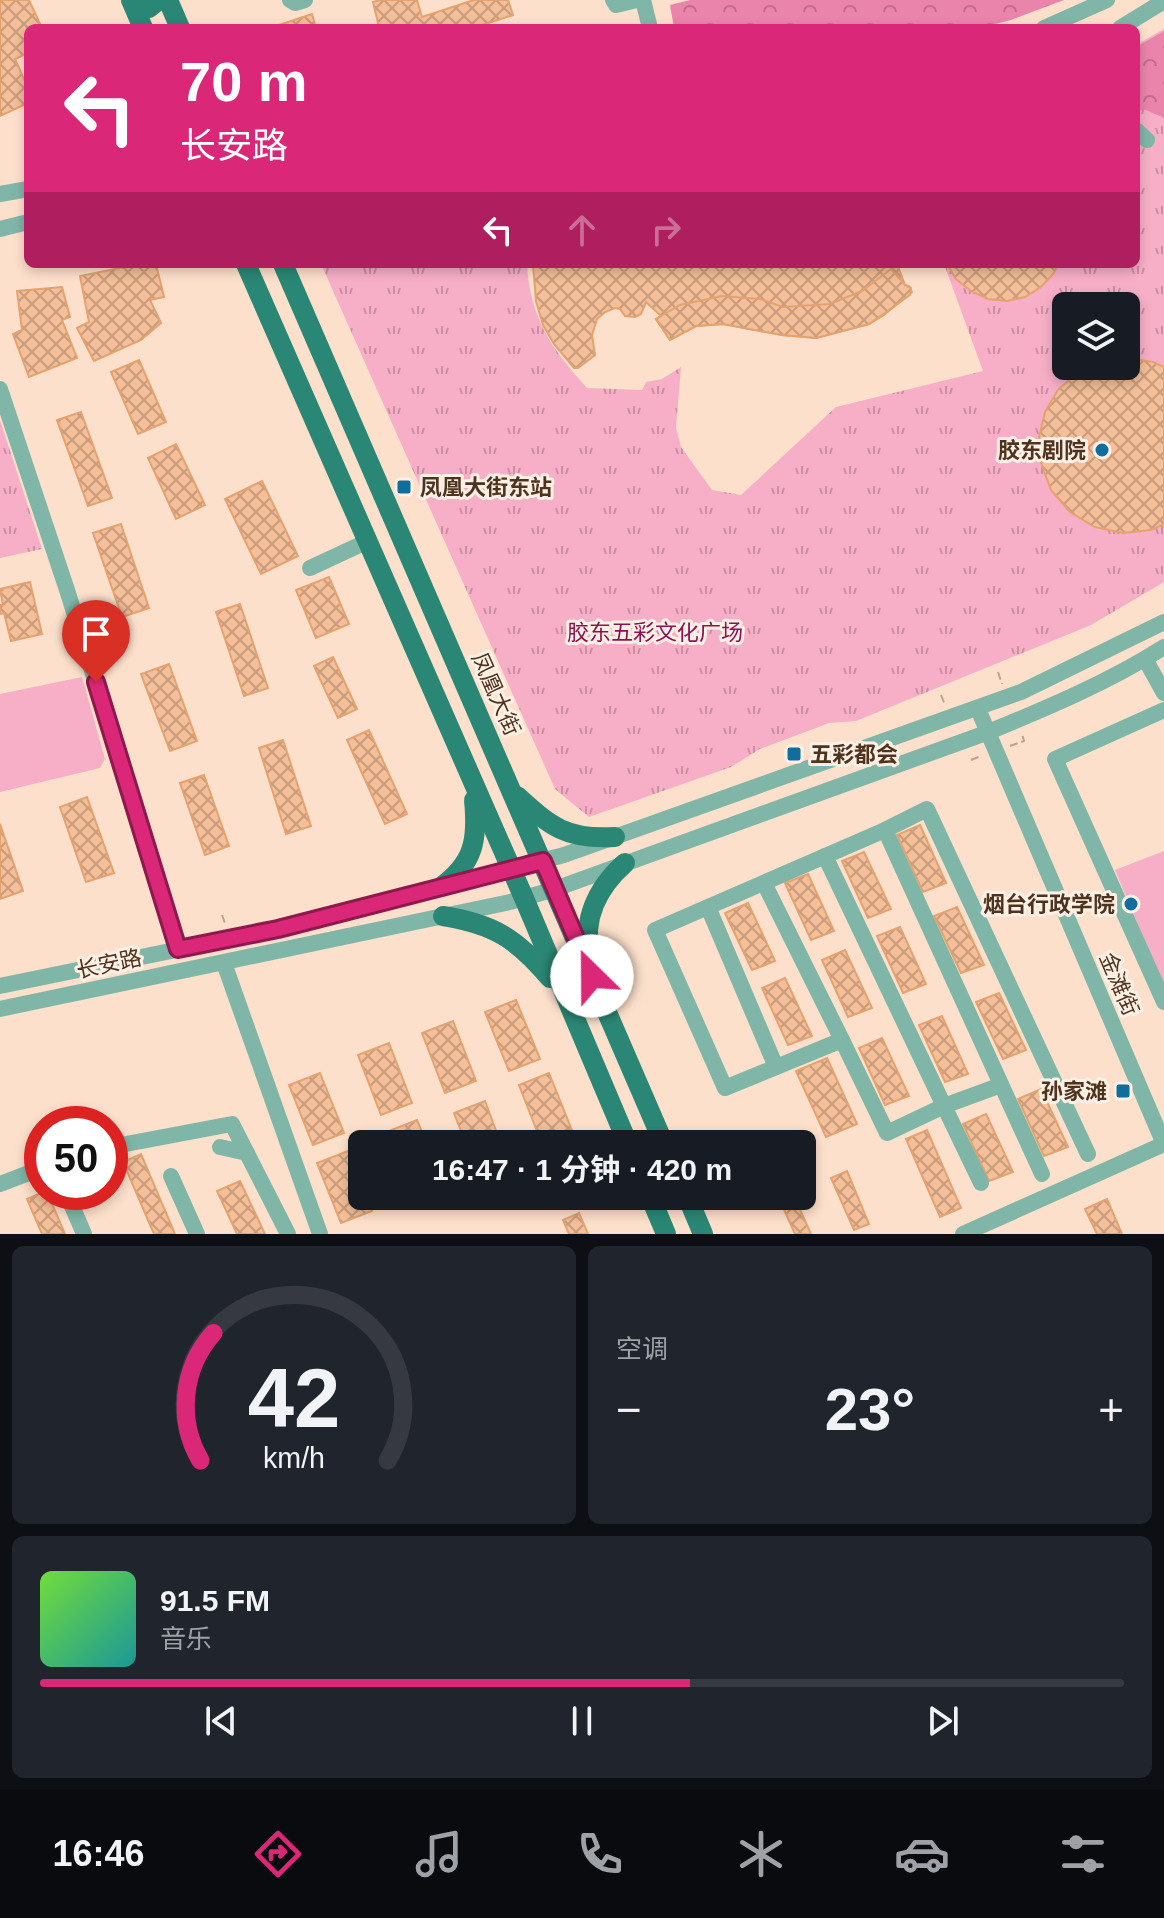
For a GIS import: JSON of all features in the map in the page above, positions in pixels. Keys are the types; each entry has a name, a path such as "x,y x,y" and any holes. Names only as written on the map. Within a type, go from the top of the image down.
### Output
{"main road":[{"path":"132,0 143,8 149,8 159,0"},
{"path":"132,0 141,24"},
{"path":"168,0 178,24"},
{"name":"凤凰大街","path":"285,268 658,1130"},
{"path":"250,272 622,1130"},
{"path":"441,887 453,878 473,848 477,829 472,780"},
{"path":"513,793 556,828 573,836 589,839 615,837"},
{"path":"592,976 588,921 597,894 625,863"},
{"path":"443,916 474,921 509,938 535,960 565,996"},
{"path":"656,1210 666,1234"},
{"path":"693,1210 703,1234"}],"street":[{"path":"290,0 295,3 305,0"},
{"path":"613,0 616,5 640,0 649,24"},
{"path":"1053,24 1107,0"},
{"path":"1127,24 1164,1"},
{"path":"0,194 24,190"},
{"path":"0,229 24,223"},
{"path":"0,389 68,593 178,949"},
{"path":"310,568 368,541"},
{"name":"长安路","path":"0,986 278,929 543,861 978,709 1048,680 1164,622"},
{"name":"长安路","path":"0,1009 443,916 555,889 986,733 1031,715 1164,647"},
{"path":"1145,659 1164,693"},
{"name":"金滩街","path":"978,709 1164,1144"},
{"path":"1164,710 1055,759 1164,1002"},
{"path":"842,1040 725,1088 655,930 927,809 1088,1154"},
{"path":"885,830 1042,1174"},
{"path":"825,856 981,1183"},
{"path":"764,883 887,1133 944,1106 1001,1085"},
{"path":"708,907 776,1067"},
{"path":"224,963 320,1234"},
{"path":"128,1144 232,1124 288,1234"},
{"path":"963,1234 1164,1144"},
{"path":"220,1147 247,1153"},
{"path":"0,1184 24,1175"},
{"path":"171,1176 197,1234"},
{"path":"74,1210 84,1234"}],"green space":[{"path":"690,0 1064,0 995,24 673,24 670,5"},
{"name":"胶东五彩文化广场","path":"1164,29 1164,582 1091,625 856,721 829,723 760,749 731,767 589,817 555,789 323,268 527,268 533,301 545,332 587,388 642,390 646,382 662,379 681,367 676,428 681,447 712,490 741,495 836,407 983,371 945,268 1140,268 1140,43"},
{"path":"1164,31 1164,118 1140,111 1140,45"},
{"path":"0,420 42,549 0,558"},
{"path":"82,677 105,759 100,768 0,792 0,694"},
{"path":"1164,851 1164,987 1115,870"}],"building":[{"path":"0,0 29,0 40,24 24,24 24,55 15,59 24,79 24,105 0,116"},
{"path":"417,0 422,17 474,0 508,0 513,15 485,24 378,24 373,2"},
{"path":"312,14 315,24 282,24"},
{"path":"120,268 157,268 164,297 150,300 161,323 141,340 94,361 77,328 89,322 80,276"},
{"path":"533,268 899,268 905,285 912,292 869,324 816,338 723,324 696,326 670,340 656,319 661,316 646,302 641,314 635,317 625,316 615,308 597,319 592,335 595,355 578,368 574,368 554,344 543,325 536,301"},
{"path":"949,268 1056,268 1041,287 1025,297 1007,301 988,299 956,279"},
{"path":"891,269 911,288 910,295 869,324 816,338 723,324 696,326 670,340 656,319 680,305 722,296 760,299 783,307 830,304 862,291"},
{"path":"62,287 70,317 62,320 77,358 29,377 13,334 22,330 17,291"},
{"path":"139,360 166,422 138,434 111,372"},
{"name":"胶东剧院","path":"1140,360 1164,367 1164,524 1151,530 1123,533 1095,527 1070,512 1051,490 1041,463 1039,437 1045,412 1058,390 1069,380 1140,380"},
{"path":"81,412 112,498 88,506 57,420"},
{"path":"176,444 205,505 176,519 148,458"},
{"path":"262,481 298,556 261,574 225,499"},
{"path":"121,524 149,608 122,617 93,533"},
{"path":"329,577 349,624 316,638 296,590"},
{"path":"30,582 42,634 11,641 4,613 0,614 0,605 3,605 0,589"},
{"path":"240,604 268,688 244,696 216,612"},
{"path":"333,657 357,709 338,718 314,666"},
{"path":"169,664 197,741 170,751 141,674"},
{"path":"369,730 407,814 385,824 347,740"},
{"path":"283,740 311,826 286,834 259,748"},
{"path":"204,775 229,846 205,855 180,783"},
{"path":"87,797 114,873 86,882 60,807"},
{"path":"0,824 23,891 0,899"},
{"path":"920,825 946,883 923,892 897,835"},
{"path":"864,852 891,909 868,918 842,861"},
{"path":"808,874 834,931 811,940 785,883"},
{"path":"748,903 775,961 752,970 725,913"},
{"path":"957,907 984,965 961,973 934,916"},
{"path":"900,927 926,984 903,993 877,936"},
{"path":"845,950 872,1008 848,1017 822,960"},
{"path":"785,978 812,1036 788,1045 762,988"},
{"path":"999,993 1026,1050 1003,1059 976,1002"},
{"path":"516,1000 540,1059 509,1071 485,1012"},
{"path":"942,1016 968,1074 945,1082 919,1025"},
{"path":"453,1021 476,1081 445,1093 422,1033"},
{"path":"882,1038 909,1096 885,1105 859,1048"},
{"path":"389,1043 412,1103 381,1115 358,1055"},
{"path":"827,1058 857,1124 826,1137 796,1071"},
{"path":"320,1073 344,1133 313,1145 289,1085"},
{"path":"549,1073 572,1130 537,1130 519,1085"},
{"path":"1041,1089 1068,1147 1044,1156 1018,1099"},
{"path":"485,1101 496,1130 461,1130 454,1113"},
{"path":"986,1114 1013,1172 989,1181 963,1124"},
{"path":"417,1120 421,1130 391,1130"},
{"path":"927,1130 961,1208 940,1217 906,1139"},
{"path":"348,1151 348,1210 372,1211 341,1223 317,1163"},
{"path":"141,1154 175,1234 154,1234 128,1174 128,1160"},
{"path":"847,1171 869,1224 854,1230 831,1178"},
{"path":"240,1181 265,1234 237,1234 217,1191"},
{"path":"1107,1199 1122,1234 1097,1234 1085,1209"},
{"path":"32,1210 55,1210 65,1234 42,1234"},
{"path":"784,1210 800,1210 811,1234 795,1234"},
{"path":"579,1213 588,1234 569,1234 563,1220"}],"place":[{"name":"胶东剧院","path":"1102,450"},
{"name":"凤凰大街东站","path":"404,487"},
{"name":"五彩都会","path":"794,754"},
{"name":"烟台行政学院","path":"1131,904"},
{"name":"孙家滩","path":"1123,1091"}],"route":[{"path":"96,682 178,949 278,929 543,861 592,976"}]}
